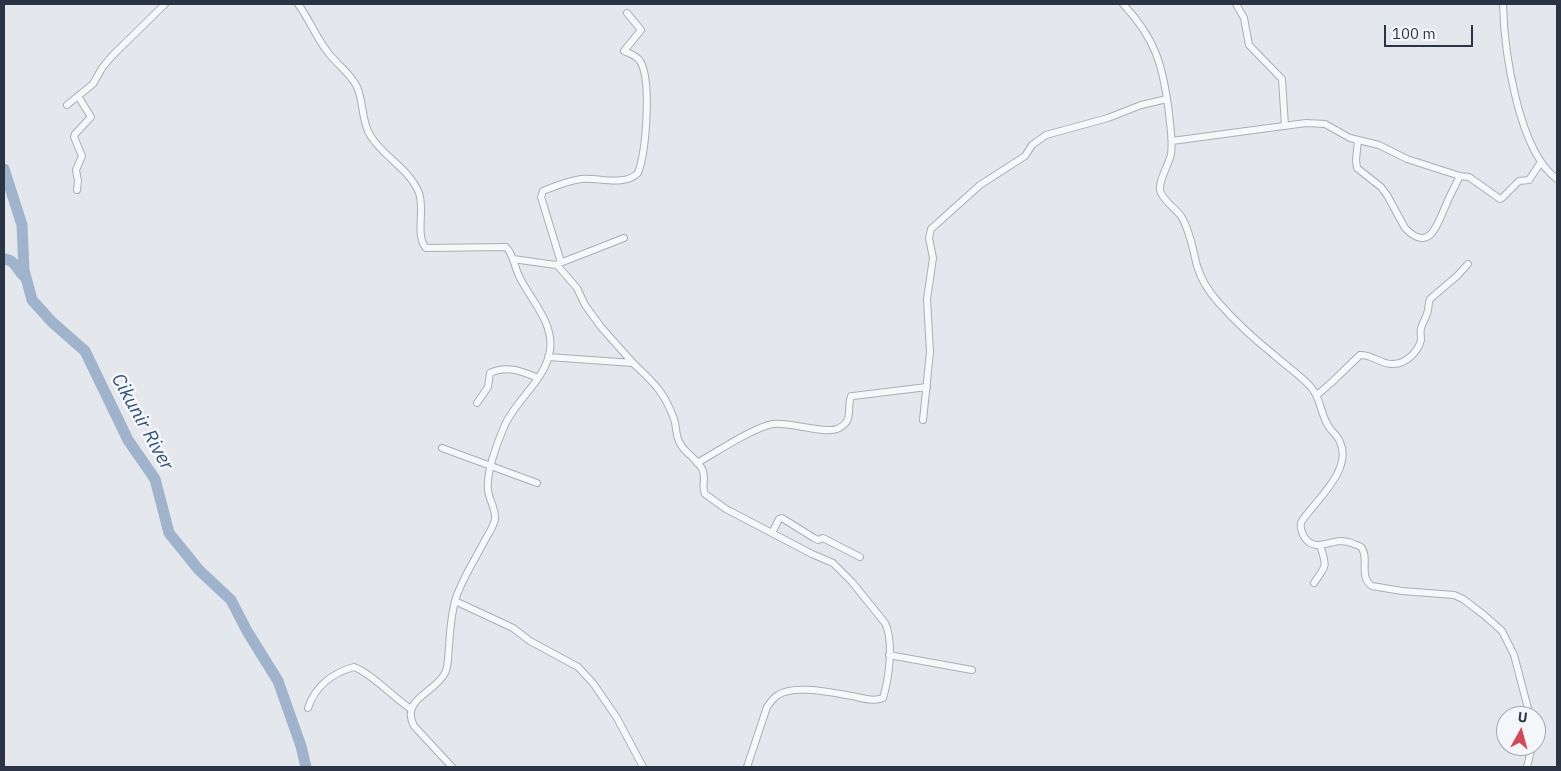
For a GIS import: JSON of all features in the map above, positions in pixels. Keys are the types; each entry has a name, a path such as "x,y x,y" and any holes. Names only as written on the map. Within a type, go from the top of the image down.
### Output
{"street":[{"path":"68,105 93,84 102,68 112,56 166,4"},
{"path":"298,4 330,55 350,76 358,89 364,122 370,135 380,148 406,173 415,186 421,202 421,235 426,248 501,246 508,250 519,276 540,310 549,332 550,349 548,357 538,378 520,399 503,429 491,467 488,488 495,519 478,556 465,577 455,601 445,673 432,688 414,703 411,709 414,726 452,767"},
{"path":"1123,4 1139,22 1159,58 1167,99 1172,141 1169,164 1161,183 1160,191 1162,196 1181,216 1201,277 1224,308 1270,352 1311,386 1317,394 1329,427 1342,446 1342,458 1336,477 1301,524 1304,538 1320,545 1339,541 1349,542 1361,548 1363,551 1365,578 1368,584 1372,586 1454,596 1463,599 1502,630 1514,656 1527,706"},
{"path":"1236,4 1244,18 1246,38 1250,47 1282,79 1285,126"},
{"path":"1503,4 1504,30 1511,75 1524,125 1532,147 1541,162 1557,179"},
{"path":"558,264 560,259 541,197 542,192 580,179 619,180 636,175 640,170 645,143 646,88 643,67 639,60 632,54 624,51 641,30 627,13"},
{"path":"77,190 76,170 82,156 74,137 92,117 78,96"},
{"path":"923,420 930,352 927,299 933,258 929,242 931,229 980,185 1024,156 1032,145 1046,135 1108,118 1141,105 1167,99"},
{"path":"1172,141 1306,123 1324,124 1350,138 1378,145 1406,159 1460,176 1469,177 1498,199 1501,199 1519,180 1529,180 1541,162"},
{"path":"1358,140 1357,168 1381,187 1405,228 1418,237 1427,237 1433,233 1460,176"},
{"path":"513,259 558,264 624,238"},
{"path":"558,264 577,288 585,305 601,327 633,363 661,390 669,404 679,443 697,462 703,472 705,480 703,491 705,494 726,509 833,563 885,623 889,634 889,655 887,687 883,698 874,701 824,692 797,690 779,694 767,707 747,767"},
{"path":"1317,394 1360,355 1367,355 1386,364 1400,363 1410,357 1419,346 1421,329 1428,312 1428,302 1468,264"},
{"path":"548,357 633,363"},
{"path":"477,403 488,387 490,373 496,370 510,368 538,378"},
{"path":"697,462 756,430 773,424 827,431 837,429 847,422 850,413 849,404 851,396 927,387"},
{"path":"442,448 537,483"},
{"path":"772,533 779,519 782,518 818,540 823,538 860,556"},
{"path":"1314,583 1325,568 1326,563 1320,545"},
{"path":"455,601 513,628 530,641 578,667 593,682 617,718 643,767"},
{"path":"889,655 972,670"},
{"path":"308,708 312,697 326,681 354,667 362,670 399,702 411,709"}],"waterway":[{"name":"Cikunir River","path":"4,169 22,225 24,270 32,300 52,322 85,351 128,440 155,479 169,533 199,570 231,600 247,631 278,681 301,746 306,767"},
{"path":"4,259 11,261 24,276"}]}
